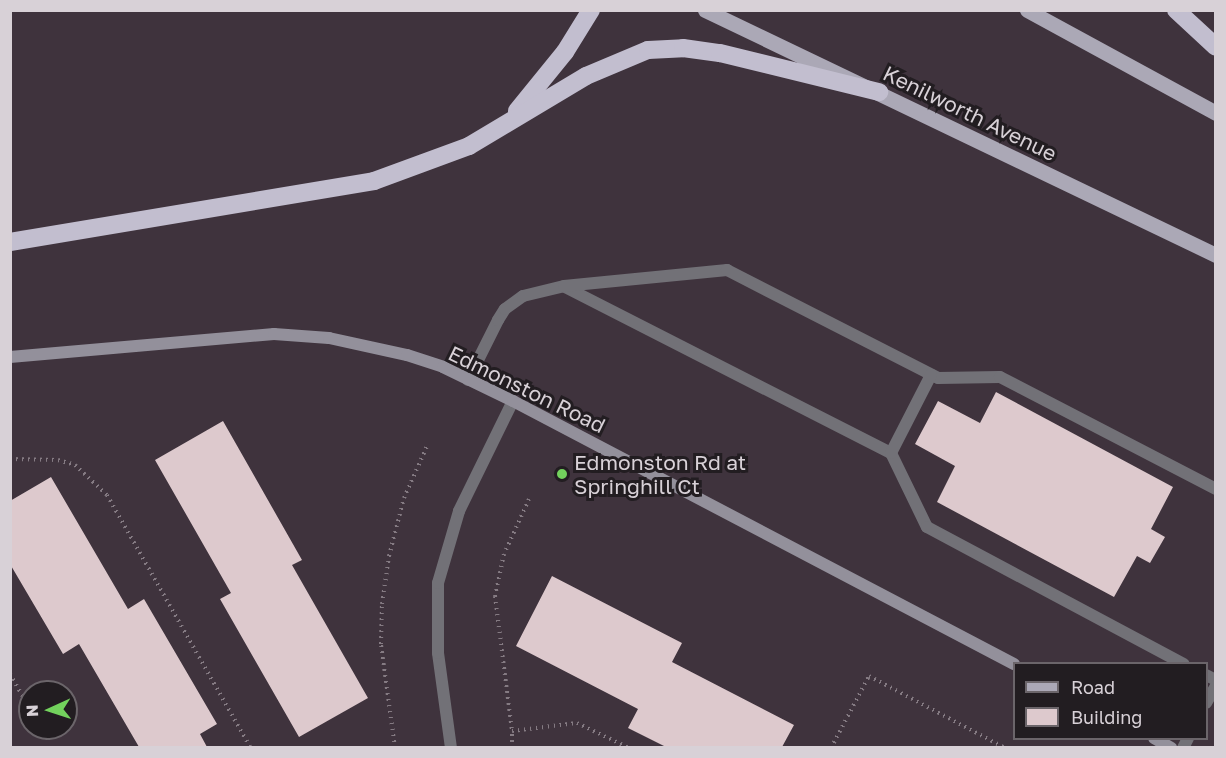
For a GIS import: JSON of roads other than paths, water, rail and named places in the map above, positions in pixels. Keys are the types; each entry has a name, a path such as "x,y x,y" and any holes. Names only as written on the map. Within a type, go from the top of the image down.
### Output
{"highway":[{"path":"508,122 565,52 591,10"},
{"path":"1176,10 1215,47"},
{"path":"10,242 374,181 458,150 612,62 648,50 683,48 720,52 879,92"}],"main road":[{"name":"Kenilworth Avenue","path":"705,10 1215,255"},
{"path":"1028,10 1215,113"}],"street":[{"path":"468,380 505,309 538,290 727,270 931,375 954,380 1000,376 1215,489"},
{"path":"564,286 891,453 927,527 1182,662"},
{"name":"Edmonston Road","path":"10,357 274,334 375,347 443,368 513,401 1013,663"},
{"path":"891,453 931,375"},
{"path":"452,747 438,653 438,583 459,511 513,401"}],"place":[{"name":"Edmonston Rd at Springhill Ct","path":"562,474"}]}
